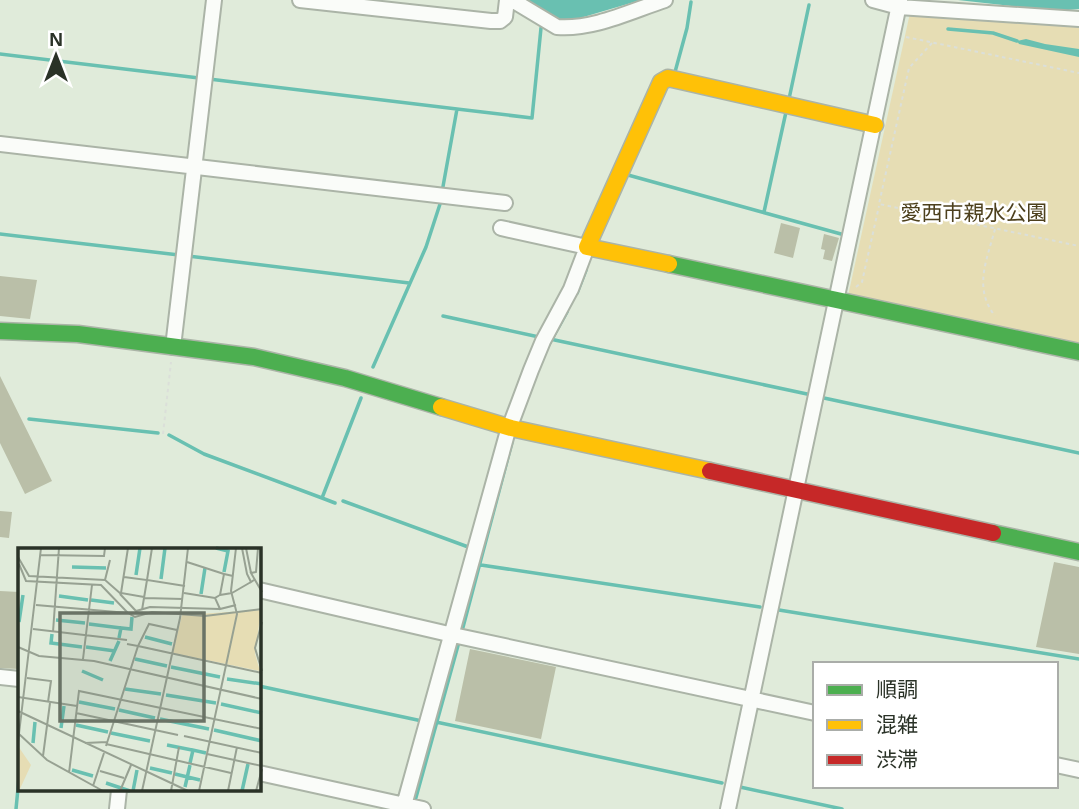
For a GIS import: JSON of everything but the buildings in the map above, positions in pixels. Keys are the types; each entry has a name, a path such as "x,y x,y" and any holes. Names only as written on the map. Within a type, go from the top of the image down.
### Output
{"street":[{"path":"173,347 214,0"},
{"path":"300,0 500,21 505,17 509,0 563,28 615,17 665,0"},
{"path":"873,0 1079,19"},
{"path":"728,809 900,3"},
{"path":"404,807 507,434 543,341 571,289 661,82 668,78 875,125"},
{"path":"0,144 505,203"},
{"path":"501,228 587,247 839,293 1079,352"},
{"path":"0,331 78,334 254,357 319,372 511,428 1079,552"},
{"path":"261,590 813,713"},
{"path":"0,677 18,679"},
{"path":"1058,765 1079,770"},
{"path":"261,774 423,809"}],"path":[{"path":"894,35 1079,73"},
{"path":"839,293 857,287 862,282 909,68 932,43"},
{"path":"879,204 1079,246"},
{"path":"995,229 982,282 983,296 996,318"},
{"path":"163,434 173,347"}],"green space":[{"name":"愛西市親水公園","path":"910,13 1079,24 1079,348 848,296"}],"water":[{"path":"521,0 641,0 570,21 557,20"},
{"path":"958,0 1079,0 1079,9 1057,11"},
{"path":"1026,39 1079,49 1079,57 1019,44 1017,41"}],"waterway":[{"path":"675,72 691,2"},
{"path":"789,99 809,5"},
{"path":"442,192 457,109 532,118 541,28"},
{"path":"948,29 993,33 1017,41"},
{"path":"0,54 199,78"},
{"path":"209,79 457,109"},
{"path":"764,212 786,112"},
{"path":"628,175 841,234"},
{"path":"373,367 426,247 441,201"},
{"path":"0,234 179,255"},
{"path":"188,256 409,283"},
{"path":"577,293 586,270"},
{"path":"547,348 567,312"},
{"path":"443,316 539,337"},
{"path":"550,339 807,394"},
{"path":"335,503 322,498 361,398"},
{"path":"824,398 1079,453"},
{"path":"29,419 158,433"},
{"path":"169,435 204,454 322,498"},
{"path":"462,631 512,442"},
{"path":"343,501 471,548"},
{"path":"481,565 760,607"},
{"path":"779,610 1079,659"},
{"path":"415,801 459,642"},
{"path":"261,686 422,721"},
{"path":"436,722 722,783"},
{"path":"740,787 842,809"},
{"path":"16,809 18,788"}],"traffic: fast":[{"path":"669,264 1079,352"},
{"path":"0,331 78,334 254,357 345,378 441,407"},
{"path":"993,533 1079,552"}],"traffic: slow":[{"path":"669,264 587,247 661,82 668,78 875,125"},
{"path":"441,407 511,428 710,471"}],"traffic: jam":[{"path":"710,471 993,533"}]}
